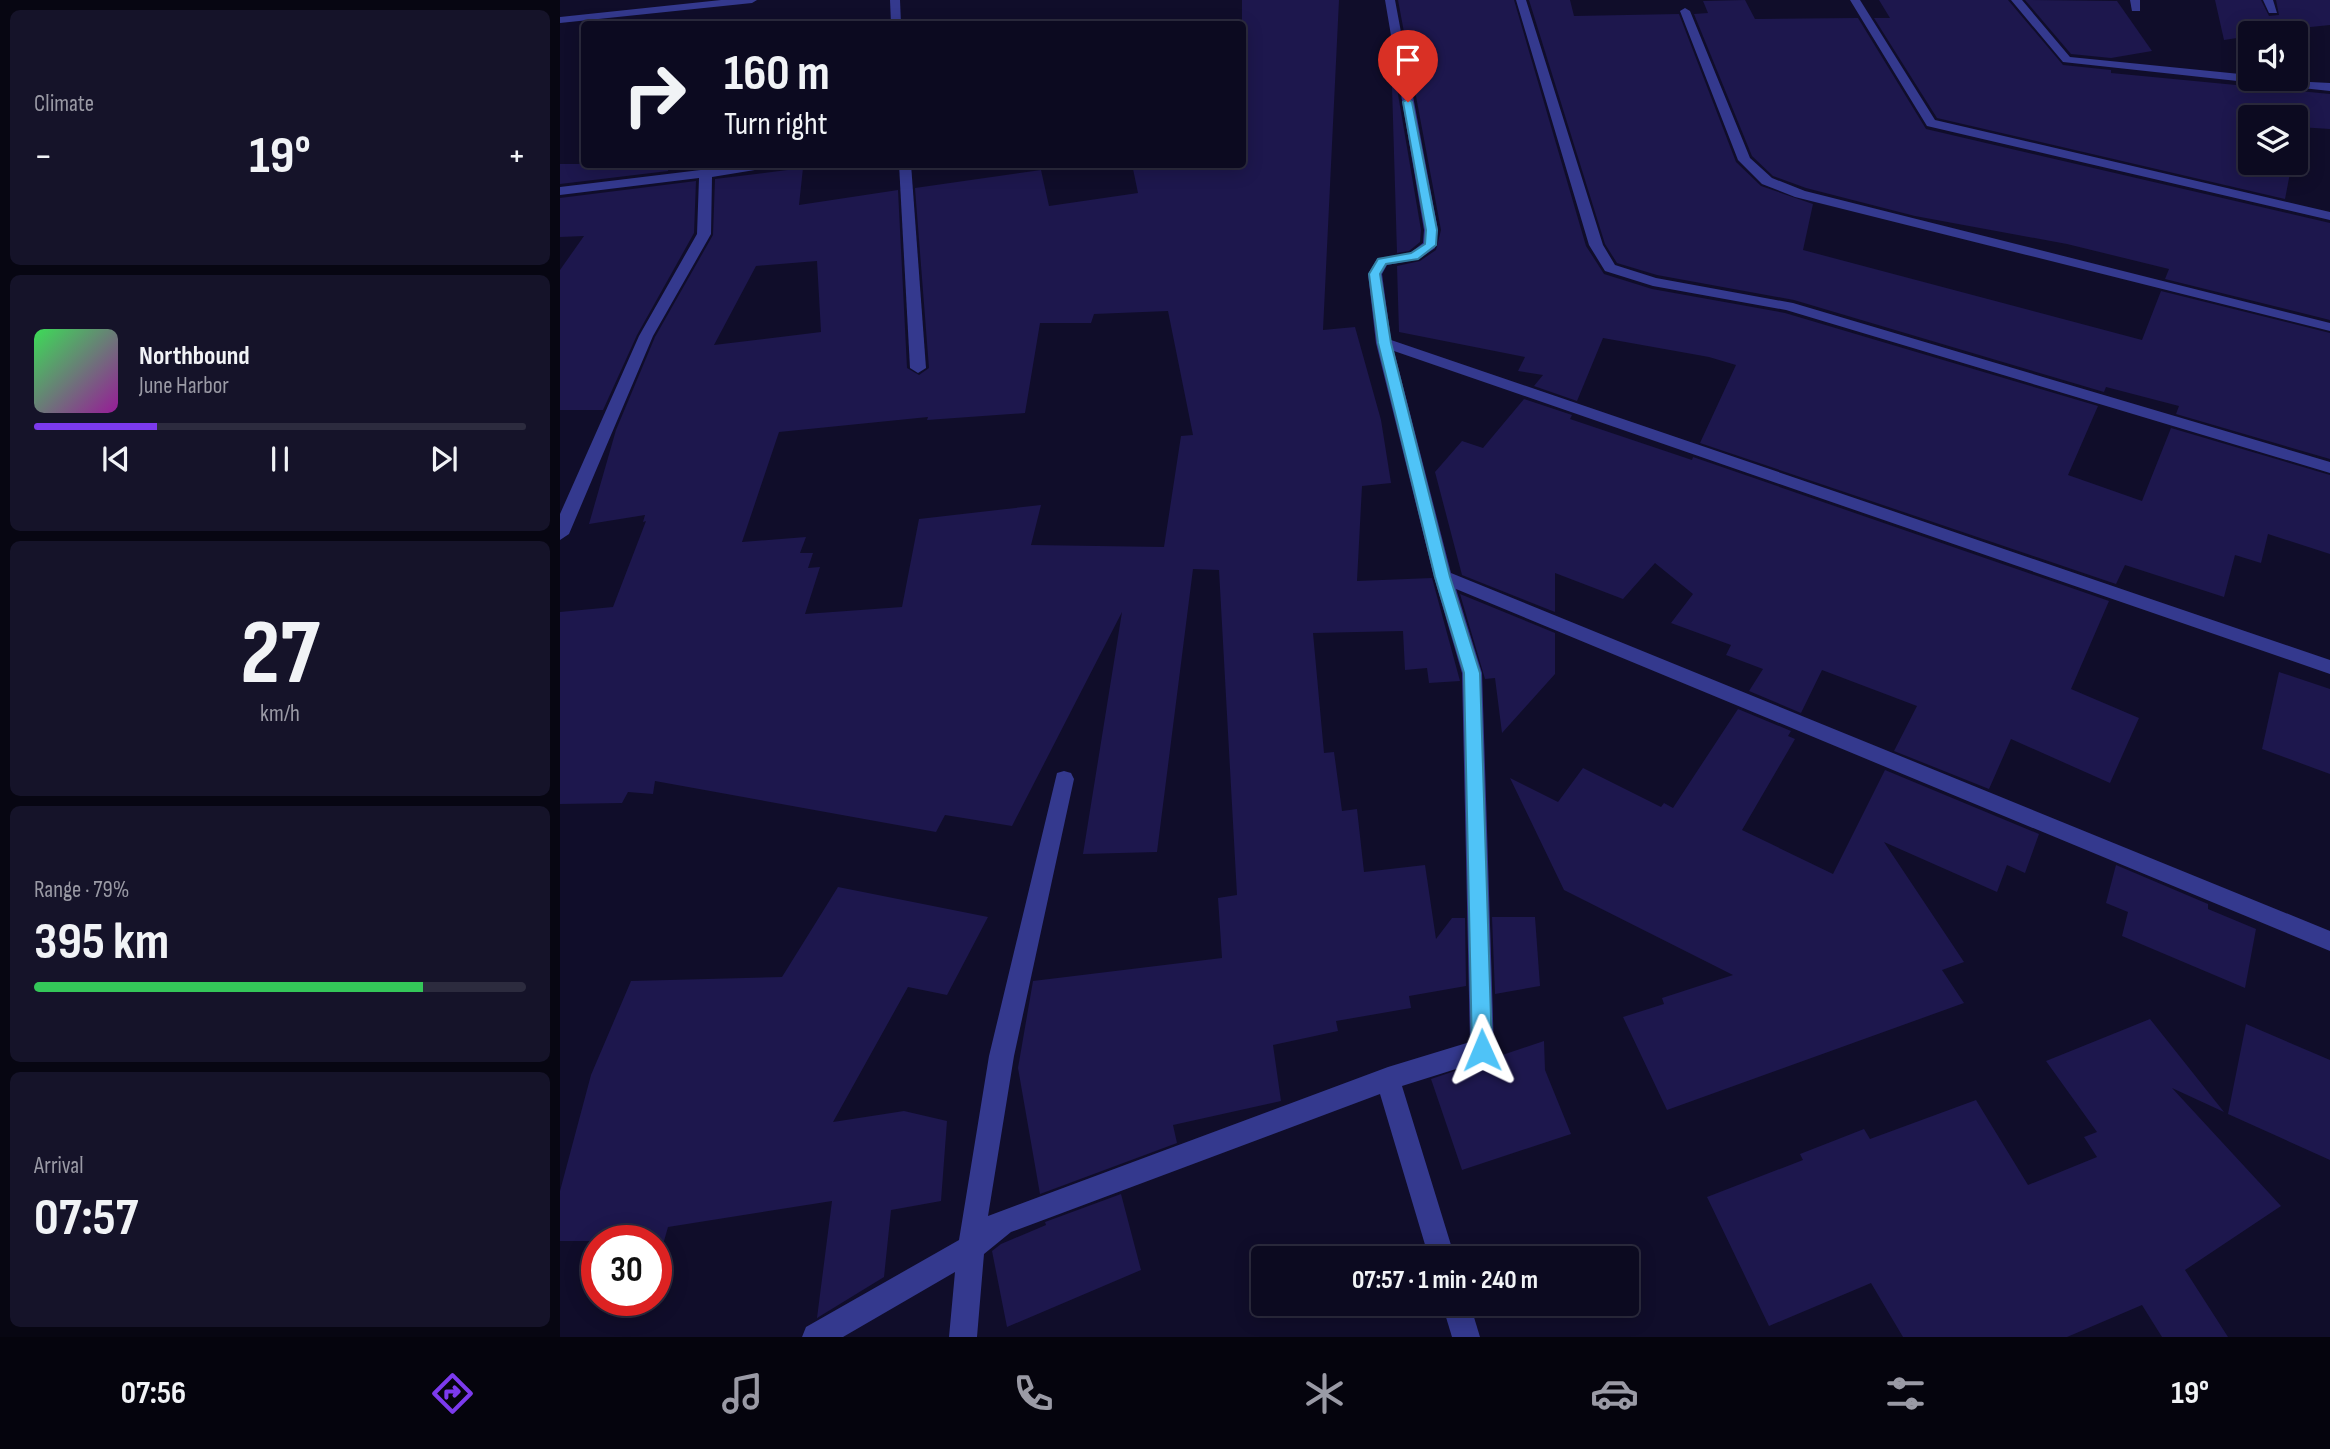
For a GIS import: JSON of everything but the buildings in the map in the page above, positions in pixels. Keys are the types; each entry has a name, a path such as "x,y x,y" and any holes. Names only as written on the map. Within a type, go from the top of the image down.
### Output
{"street":[{"path":"560,20 751,0"},
{"path":"895,0 896,21"},
{"path":"816,1337 969,1249 1002,1222 1388,1079 1482,1050 1472,673 1443,577 1384,343 1375,274 1382,262 1414,256 1430,245 1431,230 1390,0"},
{"path":"1521,0 1596,245 1609,268 1653,282 1788,306 2330,468"},
{"path":"1855,0 1931,123 2330,216"},
{"path":"2016,0 2067,60 2330,87"},
{"path":"1685,11 1744,160 1768,181 1800,194 2330,327"},
{"path":"560,191 757,168"},
{"path":"905,168 918,368"},
{"path":"560,534 646,337 705,234 706,175"},
{"path":"1384,343 2330,667"},
{"path":"1443,577 2330,942"},
{"path":"963,1337 969,1249 1016,980 1063,779"},
{"path":"1388,1079 1438,1246"},
{"path":"1460,1316 1466,1337"}],"route":[{"path":"1408,102 1431,230 1430,245 1414,256 1382,262 1375,274 1384,343 1443,577 1472,673 1482,1050"}]}
